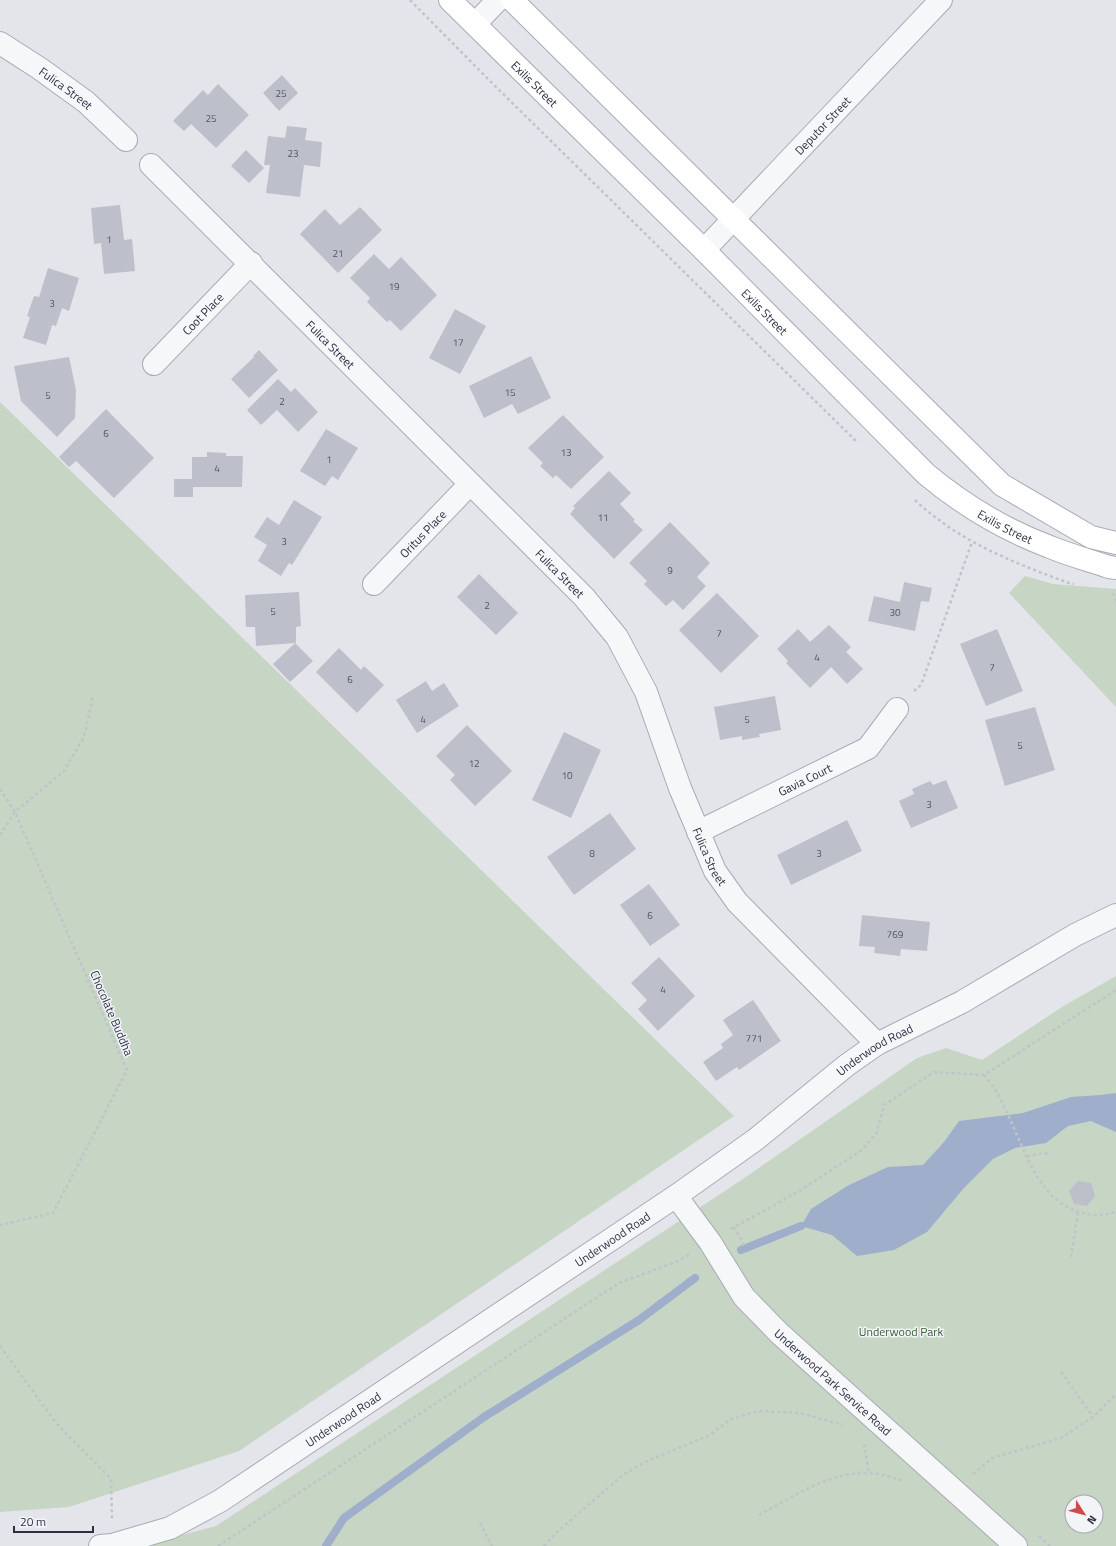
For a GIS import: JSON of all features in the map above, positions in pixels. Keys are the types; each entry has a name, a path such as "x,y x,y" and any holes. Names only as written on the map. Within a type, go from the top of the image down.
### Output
{"street":[{"name":"Exilis Street","path":"450,0 704,250 926,474 951,495 996,522 1050,547 1116,568"},
{"path":"475,24 498,0"},
{"path":"512,0 1002,485 1091,537 1116,543"},
{"name":"Deputor Street","path":"704,250 941,0"},
{"name":"Fulica Street","path":"0,43 39,68 86,102 126,140"},
{"name":"Fulica Street","path":"151,165 251,263 584,597 617,637 646,692 680,788 715,871 737,902 877,1044"},
{"name":"Coot Place","path":"154,364 251,263"},
{"name":"Oritus Place","path":"374,584 470,484"},
{"name":"Gavia Court","path":"698,832 868,748 898,709"},
{"name":"Underwood Road","path":"106,1545 170,1528 220,1501 676,1196 755,1140 847,1065 877,1044 962,1002 1075,935 1116,916"},
{"name":"Underwood Park Service Road","path":"676,1196 710,1242 744,1297 779,1333 1016,1546"}],"path":[{"path":"898,709 921,685 972,542"},
{"path":"0,835 15,812 64,771 84,737 93,696"},
{"name":"Chocolate Buddha","path":"0,789 15,812 127,1070 53,1213 0,1225"},
{"path":"218,1546 620,1283 678,1261 734,1227 800,1190 862,1150 876,1132 884,1105 934,1072 984,1074 1116,990"},
{"path":"984,1074 994,1085 1023,1151 1041,1182 1052,1195 1065,1206 1078,1212 1096,1216 1116,1212"},
{"path":"1027,1157 1043,1153 1051,1154"},
{"path":"1071,1257 1078,1212"},
{"path":"734,1227 742,1241"},
{"path":"0,1346 56,1423 111,1479 106,1545"},
{"path":"1061,1372 1094,1417"},
{"path":"954,1489 992,1458 1061,1438 1094,1417 1116,1394"},
{"path":"544,1546 557,1532 623,1475 645,1462 710,1435 731,1419 758,1411 800,1413 845,1426"},
{"path":"759,1516 821,1482 840,1476 869,1473 906,1481"},
{"path":"480,1523 492,1546"}],"green space":[{"path":"0,402 734,1116 239,1451 69,1507 0,1512"},
{"path":"1025,576 1053,584 1116,589 1116,707 1009,593"},
{"name":"Underwood Park","path":"1116,976 1116,1546 130,1546 153,1543 216,1526 740,1181 917,1058 946,1048 982,1060 1062,1007"}],"water":[{"path":"1116,1093 1116,1132 1091,1121 1068,1126 1046,1143 1015,1148 993,1159 963,1189 927,1232 894,1250 857,1256 832,1235 801,1226 811,1209 849,1185 888,1167 923,1165 944,1142 959,1121 1023,1113 1071,1097"}],"building":[{"path":"282,75 298,93 279,111 263,93"},
{"path":"218,84 249,115 216,148 191,124 184,131 173,121 203,90 208,95"},
{"path":"287,126 307,128 305,140 322,142 320,167 304,165 300,197 266,193 270,165 264,165 268,136 285,138"},
{"path":"246,150 264,168 249,183 231,166"},
{"path":"120,205 124,240 132,239 135,271 104,274 101,243 94,244 91,208"},
{"path":"360,207 382,230 338,273 300,234 325,209 340,225"},
{"path":"374,254 389,269 401,257 437,295 401,331 390,320 387,322 367,302 370,298 350,278"},
{"path":"48,268 79,278 69,311 62,308 56,326 52,325 46,345 23,338 30,317 27,316 34,296 39,297"},
{"path":"455,309 486,326 460,374 429,358"},
{"path":"259,350 278,370 249,398 231,379 254,357 253,356"},
{"path":"531,356 551,398 518,414 512,404 484,418 469,386"},
{"path":"69,357 76,390 75,418 57,437 21,401 14,366"},
{"path":"278,379 291,392 295,388 318,412 298,432 277,410 261,425 247,410"},
{"path":"106,409 154,458 114,498 76,461 69,467 59,457"},
{"path":"563,415 604,457 571,489 556,475 553,478 540,466 543,463 528,448"},
{"path":"326,429 358,448 338,480 332,476 325,486 300,471"},
{"path":"207,452 226,453 226,456 243,456 242,487 193,487 193,497 174,497 174,479 192,479 192,457 207,457"},
{"path":"609,471 631,493 620,504 635,520 633,521 643,530 614,559 570,514 575,508 573,506"},
{"path":"294,500 322,517 292,565 289,563 281,576 258,561 267,545 254,537 267,517 279,525"},
{"path":"670,522 710,563 697,577 706,586 683,610 673,600 666,606 644,584 647,581 629,563"},
{"path":"479,574 518,613 496,635 457,597"},
{"path":"904,582 932,588 929,602 921,601 915,631 868,621 874,596 900,602"},
{"path":"299,592 301,626 296,627 296,643 256,646 255,627 246,627 245,595"},
{"path":"717,593 759,636 721,673 679,630"},
{"path":"829,625 851,647 846,652 863,669 847,684 831,667 810,688 786,663 788,661 777,649 798,629 810,642"},
{"path":"997,629 1023,691 986,706 960,644"},
{"path":"295,643 313,661 290,682 273,664"},
{"path":"339,648 361,670 364,666 384,685 357,713 316,672"},
{"path":"426,681 432,691 444,683 459,706 417,733 396,700"},
{"path":"775,696 781,730 759,734 760,737 742,740 742,736 720,740 714,707"},
{"path":"1035,707 1055,770 1005,786 985,720"},
{"path":"467,725 512,771 475,806 450,780 455,775 436,756"},
{"path":"564,732 601,750 571,818 532,800"},
{"path":"946,780 958,808 911,828 899,801 914,794 912,789 930,781 933,785"},
{"path":"610,813 636,849 574,895 547,857"},
{"path":"847,820 862,851 791,885 777,855"},
{"path":"649,884 680,925 650,946 620,905"},
{"path":"862,915 930,922 927,951 901,949 900,956 874,953 875,947 859,946"},
{"path":"659,957 695,996 658,1031 638,1009 647,1000 631,983"},
{"path":"753,1000 781,1041 739,1070 737,1067 716,1081 703,1062 723,1048 721,1044 733,1035 723,1020"},
{"path":"1078,1181 1091,1183 1095,1196 1087,1206 1074,1204 1069,1191"}],"waterway":[{"path":"741,1250 801,1226"},
{"path":"326,1546 344,1518 484,1417 639,1320 695,1278"}]}
